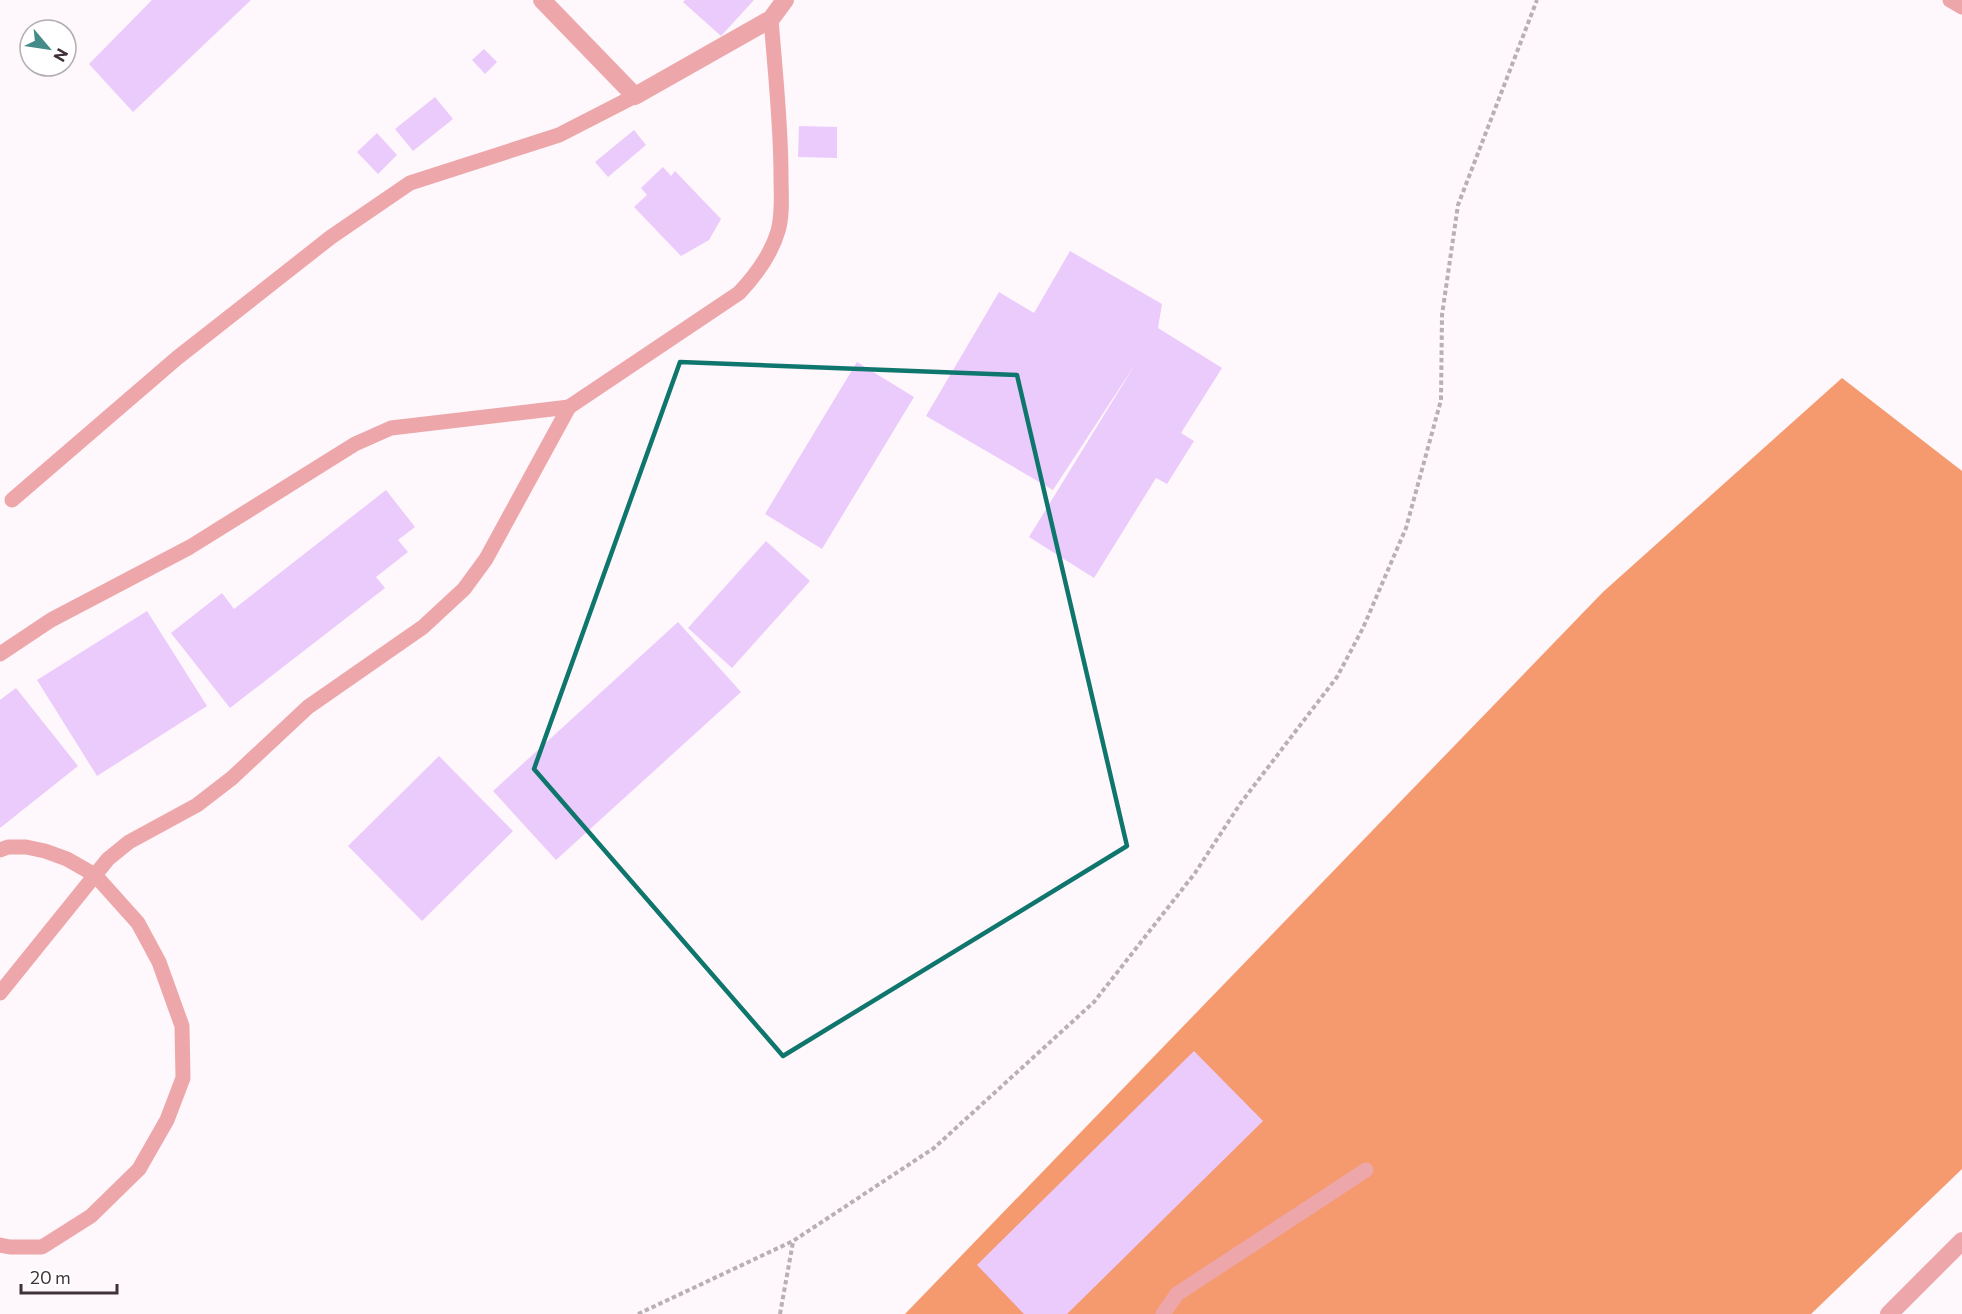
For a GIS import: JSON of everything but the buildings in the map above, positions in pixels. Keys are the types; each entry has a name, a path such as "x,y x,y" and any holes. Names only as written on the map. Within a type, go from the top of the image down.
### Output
{"street":[{"path":"542,0 635,96 771,19 785,0"},
{"path":"1889,1314 1962,1241"}],"lane":[{"path":"1950,0 1962,7"},
{"path":"0,654 51,620 190,547 355,444 391,428 569,407 739,293 754,278 768,256 778,230 781,202 781,132 771,19"},
{"path":"12,500 177,358 331,237 410,183 559,135 635,96"},
{"path":"0,993 108,860 129,842 197,805 232,778 308,707 423,627 464,589 486,559 569,407"},
{"path":"0,850 8,847 26,847 45,851 67,859 95,875 138,923 159,962 183,1026 183,1078 167,1120 139,1169 91,1216 42,1247 0,1245"},
{"path":"1163,1314 1177,1294 1366,1170"}],"path":[{"path":"638,1314 793,1241 934,1148 1095,1002 1195,873 1240,804 1337,677 1362,628 1406,528 1441,400 1442,315 1458,205 1537,0"},
{"path":"780,1314 793,1241"}],"highlighted area":[{"path":"680,362 1017,375 1127,846 783,1056 534,769"}],"shaded area":[{"path":"1842,378 1962,471 1962,1169 1811,1314 905,1314 1603,592"}]}
